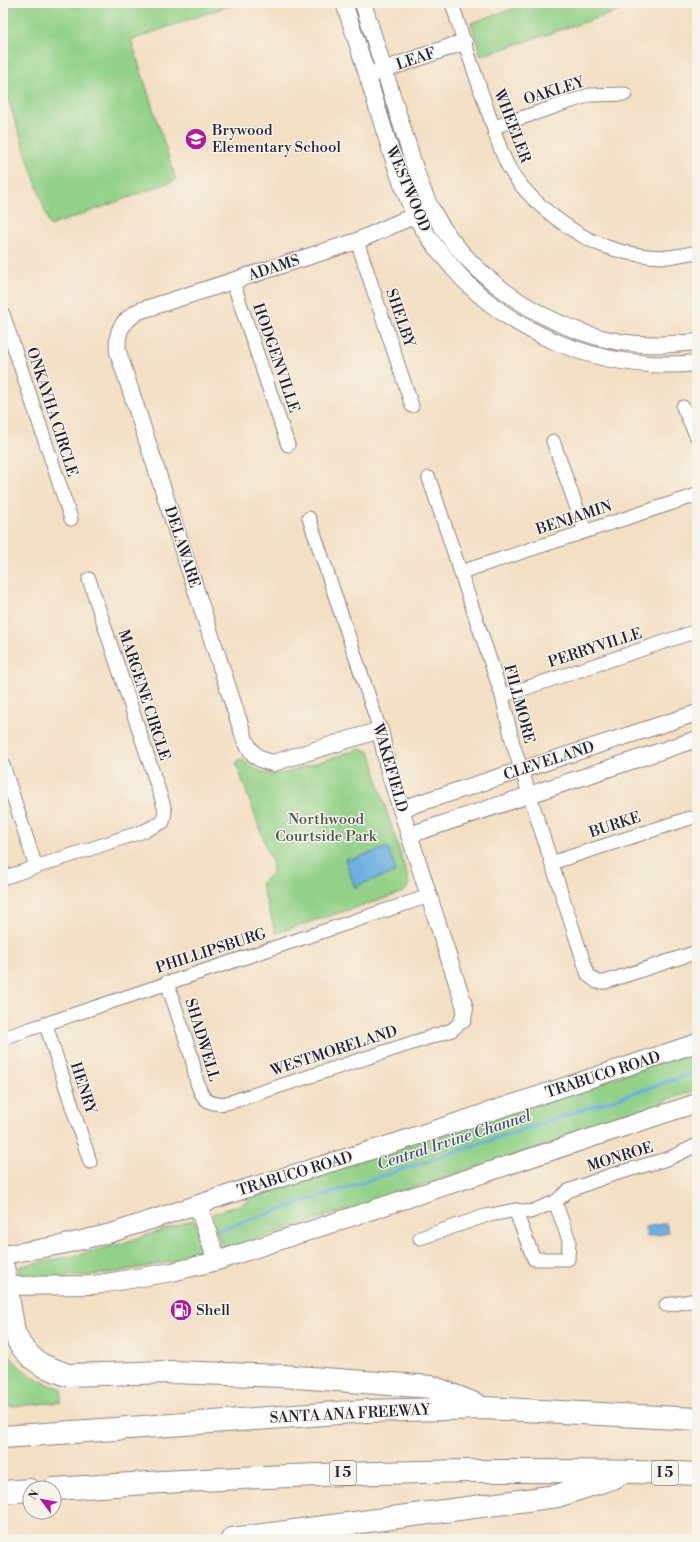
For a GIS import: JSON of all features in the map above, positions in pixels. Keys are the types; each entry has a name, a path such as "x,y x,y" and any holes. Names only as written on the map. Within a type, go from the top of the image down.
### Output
{"highway":[{"path":"4,1280 14,1332 21,1346 32,1358 42,1365 68,1375 188,1373 283,1376 432,1387 484,1408"},
{"name":"SANTA ANA FREEWAY","path":"3,1437 366,1411 484,1408 697,1419"},
{"path":"232,1539 557,1496 633,1471"},
{"name":"I 5","path":"62,1488 183,1480 353,1473 633,1471 697,1474"},
{"path":"3,1492 22,1491"}],"main road":[{"name":"TRABUCO ROAD","path":"3,1256 61,1245 111,1233 252,1187 420,1135 697,1043"},
{"path":"4,1280 94,1285 172,1272 217,1261 697,1103"},
{"path":"198,1205 217,1261"}],"street":[{"name":"WESTWOOD","path":"344,3 394,161 415,215 428,237 455,271 486,301 524,327 555,342 602,358 646,364 682,365 697,363"},
{"name":"WESTWOOD","path":"363,3 417,174 431,208 440,225 456,247 473,265 492,282 513,297 548,318 578,331 611,340 677,344 697,342"},
{"name":"WHEELER","path":"452,3 464,42 508,166 521,186 541,206 565,224 588,238 613,249 640,255 667,257 697,252"},
{"name":"LEAF","path":"368,76 464,42"},
{"name":"OAKLEY","path":"494,127 590,95 625,94"},
{"name":"ADAMS","path":"120,328 128,318 139,311 357,241 431,208"},
{"name":"SHELBY","path":"357,241 412,406"},
{"name":"HODGENVILLE","path":"233,282 288,445"},
{"name":"ONKAYHA CIRCLE","path":"3,314 71,519"},
{"name":"DELAWARE","path":"120,328 117,340 120,359 245,740 251,751 261,760 273,763 380,730"},
{"path":"682,407 697,437"},
{"path":"553,441 585,531"},
{"name":"FILLMORE","path":"429,478 502,696 513,744 521,770 588,975 596,982 616,980 697,952"},
{"name":"BENJAMIN","path":"461,572 697,494"},
{"name":"WAKEFIELD","path":"309,518 380,730 389,772 465,1008 463,1020"},
{"name":"MARGENE CIRCLE","path":"36,867 144,831 163,822 165,811 162,800 89,579"},
{"name":"PERRYVILLE","path":"502,696 697,631"},
{"name":"CLEVELAND","path":"401,809 697,713"},
{"name":"CLEVELAND","path":"409,835 697,740"},
{"path":"3,765 36,867 3,878"},
{"name":"BURKE","path":"551,863 690,818"},
{"name":"PHILLIPSBURG","path":"3,1038 167,982 429,896"},
{"name":"SHADWELL","path":"167,982 191,1057 198,1086 204,1097 212,1103"},
{"name":"WESTMORELAND","path":"212,1103 222,1104 234,1101 452,1030 463,1020"},
{"name":"HENRY","path":"46,1024 90,1162"},
{"name":"MONROE","path":"420,1238 485,1216 515,1210 530,1212 555,1202 568,1191 608,1176 670,1158 697,1145"},
{"path":"515,1210 534,1259 568,1260 569,1240 555,1202"},
{"path":"666,1305 697,1300"}],"green space":[{"path":"3,3 236,3 131,40 176,180 50,226 3,84"},
{"path":"530,3 636,3 637,5 481,56 471,23"},
{"name":"Northwood Courtside Park","path":"359,749 368,751 372,756 379,787 408,878 408,887 401,893 276,933 261,884 271,874 273,865 236,763 241,758 257,770 275,774 289,772"},
{"path":"697,1051 697,1090 666,1100 639,1115 223,1250 212,1214 242,1204 265,1192"},
{"path":"193,1220 195,1221 206,1254 204,1256 105,1274 20,1280 18,1268 21,1266 68,1257 117,1245"},
{"path":"3,1345 14,1361 28,1373 35,1378 62,1389 61,1402 3,1407"}],"water":[{"path":"388,847 396,872 358,885 359,887 355,888 345,859 349,858 350,860"},
{"path":"666,1223 668,1233 647,1237 645,1227"}],"waterway":[{"name":"Central Irvine Channel","path":"218,1230 697,1072"}],"place":[{"name":"Brywood Elementary School","path":"196,139"},
{"name":"Shell","path":"181,1310"}]}
